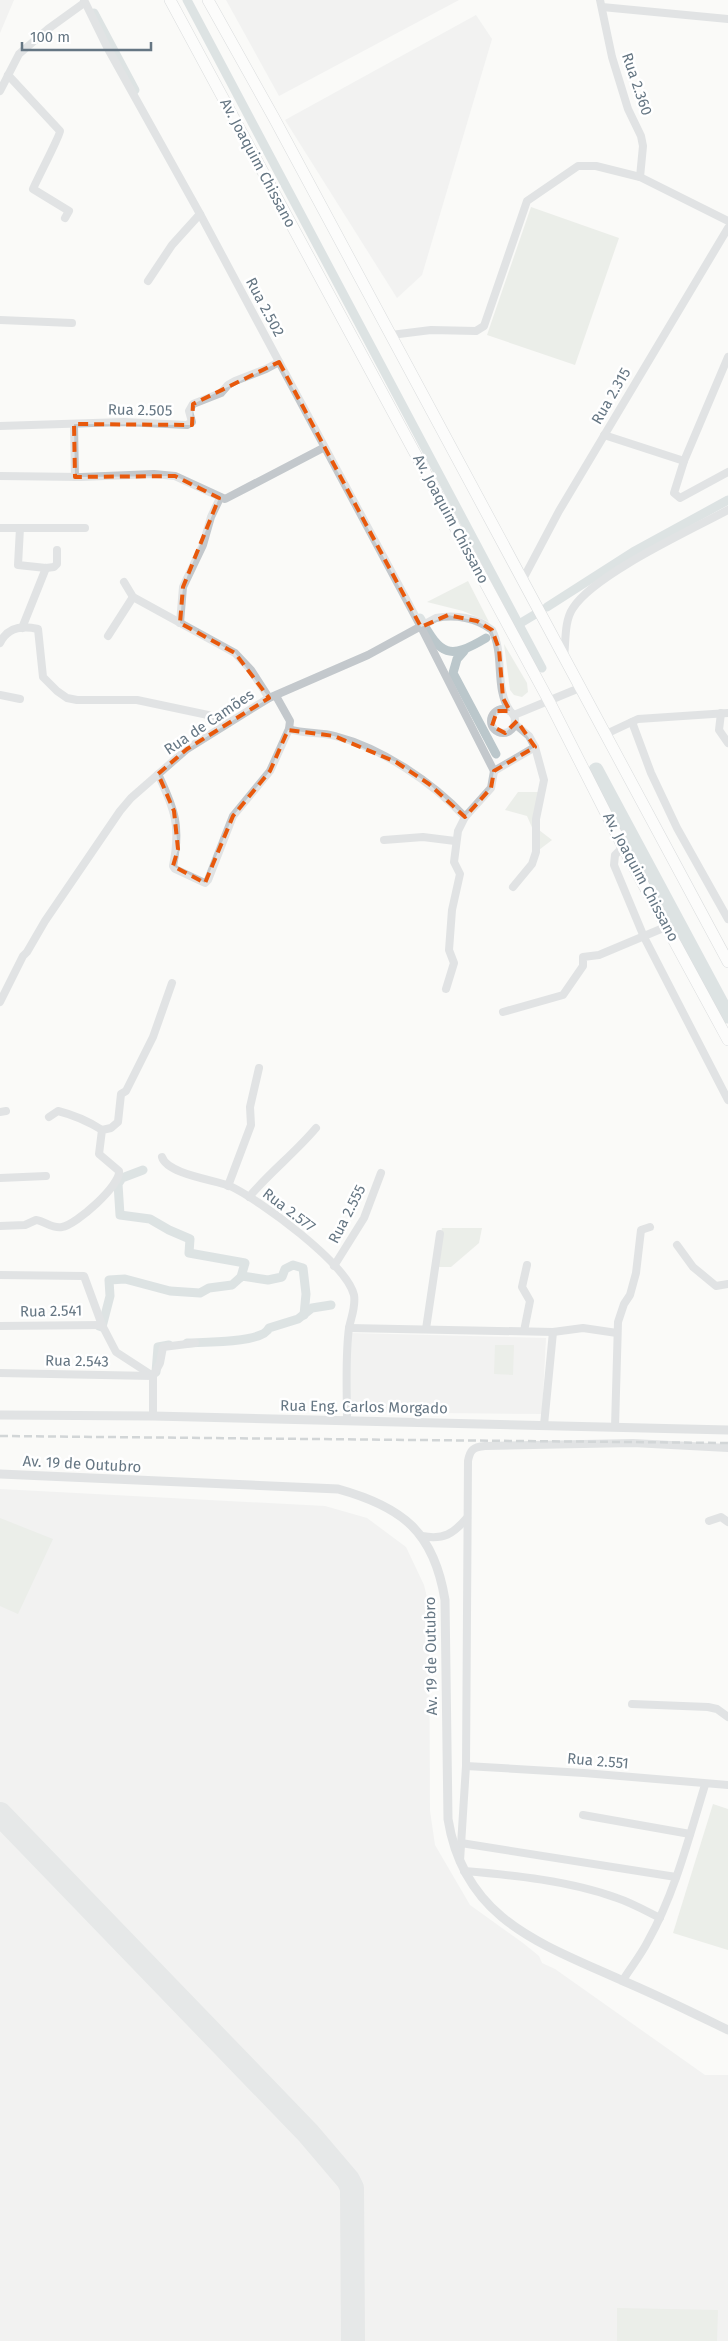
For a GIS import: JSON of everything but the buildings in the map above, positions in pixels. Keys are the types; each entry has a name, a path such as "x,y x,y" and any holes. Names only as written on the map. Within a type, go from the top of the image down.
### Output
{"main road":[{"name":"Av. Joaquim Chissano","path":"170,0 549,701 623,847 668,926 728,1040"},
{"path":"208,0 391,335 522,581 582,687 728,962"}],"street":[{"path":"0,91 19,54 84,1"},
{"name":"Rua 2.502","path":"84,1 279,362 323,448 420,627 494,771"},
{"path":"601,4 728,18"},
{"name":"Rua 2.360","path":"601,4 612,57 628,109 642,136 640,177"},
{"path":"8,75 60,131 59,138 48,155 33,188 69,210 65,218"},
{"path":"391,335 431,330 480,329 484,326 527,202 578,166 596,166 640,177 728,220"},
{"path":"148,281 172,245 200,214"},
{"name":"Rua 2.315","path":"522,581 559,510 728,228"},
{"path":"0,320 72,323"},
{"path":"728,357 673,490 676,496 680,498 728,472"},
{"name":"Rua 2.505","path":"0,426 124,422 187,425 192,422 190,408 193,404 221,393 228,385 235,381 279,362"},
{"path":"74,424 75,477"},
{"path":"604,435 684,461"},
{"path":"0,476 75,477 154,474 174,476 220,498 228,499 323,448"},
{"path":"180,623 183,587 203,545 211,517 220,498"},
{"path":"564,657 569,615 588,592 620,569 728,510"},
{"path":"0,528 85,528"},
{"path":"20,528 18,565 46,568 56,566 57,550"},
{"path":"22,628 46,568"},
{"path":"124,582 133,597 235,653 273,697 290,721 289,729 267,775 233,816 208,880 205,883 175,869 173,866 178,849 174,811 158,774"},
{"path":"108,636 133,597"},
{"name":"Rua de Camões","path":"0,1002 23,956 45,921 131,798 187,749 273,697 368,655 436,618 448,615 477,622 492,630 499,650 503,698 512,713"},
{"path":"0,644 8,631 22,628 38,630 43,677 67,698 76,700 137,700 208,715 228,723"},
{"path":"515,724 514,728 505,733 498,732 492,726 492,718 497,711 512,713 549,701 582,687"},
{"path":"0,696 20,699"},
{"path":"512,713 515,724 529,736 535,748 540,759 544,780 536,819 536,852 532,864 513,887"},
{"path":"606,734 638,720 724,713 718,730 728,743"},
{"path":"632,722 651,773 677,828 728,919"},
{"path":"289,729 334,736 396,762 429,784 466,817"},
{"path":"446,990 454,962 449,950 452,910 460,874 454,862 456,841 466,817 491,788 494,771 535,748"},
{"path":"384,840 423,837 456,841"},
{"path":"623,847 615,855 614,865 644,937 728,1100"},
{"path":"503,1012 563,995 584,966 583,957 599,955 668,926"},
{"path":"49,1117 58,1111 81,1118 102,1130 111,1128 118,1122 121,1094 126,1091 153,1038 172,983"},
{"path":"228,1186 251,1125 250,1107 259,1068"},
{"path":"250,1197 266,1176 276,1172 316,1128"},
{"path":"0,1226 25,1226 36,1220 52,1226 66,1226 101,1200 120,1176 119,1171 99,1154 102,1130"},
{"name":"Rua 2.577","path":"162,1158 163,1162 194,1177 228,1186 250,1197 284,1220 334,1266 350,1286 354,1296 354,1314 349,1328 347,1420"},
{"name":"Rua 2.555","path":"334,1266 364,1218 381,1173"},
{"path":"0,1178 46,1176"},
{"path":"614,1427 617,1333 621,1310 629,1300 636,1273 641,1230 650,1227"},
{"path":"426,1329 440,1234"},
{"path":"676,1245 693,1267 716,1286 728,1284"},
{"path":"524,1331 530,1302 522,1287 527,1265"},
{"path":"0,1275 84,1276 102,1325 116,1352 153,1376"},
{"name":"Rua 2.541","path":"0,1326 102,1325"},
{"path":"349,1328 553,1332 583,1328 617,1333"},
{"path":"544,1425 553,1332"},
{"path":"153,1416 153,1376 160,1362 163,1347 195,1343"},
{"name":"Rua 2.543","path":"0,1373 153,1376"},
{"name":"Rua Eng. Carlos Morgado","path":"0,1415 153,1416 728,1430"},
{"path":"460,1862 466,1766 467,1518 468,1461 470,1452 475,1447 633,1443 728,1448"},
{"name":"Av. 19 de Outubro","path":"0,1474 338,1489 366,1497 387,1506 422,1536 437,1565 445,1600 448,1819 454,1846 464,1871 481,1897 510,1925 566,1956 623,1980 728,2030"},
{"path":"708,1521 721,1517 728,1522"},
{"path":"422,1536 446,1537 454,1532 467,1518"},
{"path":"632,1704 708,1707 717,1709 728,1717"},
{"name":"Rua 2.551","path":"466,1766 584,1773 728,1786"},
{"path":"623,1980 660,1918 676,1877 705,1785"},
{"path":"583,1815 690,1834"},
{"path":"461,1843 676,1877"},
{"path":"464,1871 505,1874 590,1890 617,1898 660,1918"}],"highlighted area":[{"path":"279,362 421,627 448,615 477,621 492,630 499,649 503,698 510,711 497,711 492,726 505,733 517,721 535,747 494,771 491,788 465,817 429,784 396,762 334,736 288,730 270,771 233,816 205,883 173,866 178,849 174,811 158,774 187,749 269,698 235,653 180,623 183,587 219,498 175,476 75,477 74,424 192,425 193,404"}],"shaded area":[{"path":"0,0 14,0 0,33"},
{"path":"226,0 459,0 279,96"},
{"path":"476,15 492,39 422,275 397,298 285,120"},
{"path":"531,207 619,238 575,365 487,335"},
{"path":"468,581 489,622 463,611 427,602"},
{"path":"504,644 527,683 528,692 522,697 514,695 510,690"},
{"path":"518,792 541,792 539,830 552,840 535,853 534,832 527,816 505,810"},
{"path":"442,1228 482,1228 479,1243 451,1267 435,1267"},
{"path":"349,1333 546,1338 542,1414 350,1412"},
{"path":"495,1345 514,1345 513,1375 494,1374"},
{"path":"0,1489 325,1506 367,1518 406,1547 424,1585 429,1606 430,1811 435,1845 470,1905 523,1943 539,1956 542,1963 555,1969 705,2075 728,2075 728,2341 0,2341"},
{"path":"0,1518 53,1539 18,1614 0,1606"},
{"path":"713,1804 728,1809 728,1950 673,1933"},
{"path":"617,2308 718,2310 717,2341 617,2341"}],"waterway":[{"path":"187,0 542,668"},
{"path":"94,13 135,90"},
{"path":"547,607 633,552 728,500"},
{"path":"519,624 534,615"},
{"path":"420,618 434,640 440,647 447,650 463,649 486,638"},
{"path":"464,651 457,659 453,673 496,754"},
{"path":"596,770 728,1016"},
{"path":"143,1170 122,1178 118,1184 120,1215 150,1219 190,1239 189,1253 245,1263 241,1277"},
{"path":"99,1326 102,1327 110,1296 109,1280 125,1279 170,1291 200,1293 209,1288 232,1285 242,1276 268,1280 282,1277 285,1269 293,1265 303,1268 306,1294 304,1315"},
{"path":"187,1343 233,1341 256,1337 265,1333 269,1328 298,1319 312,1308 331,1305"},
{"path":"156,1372 158,1347 169,1345"}],"taxiway":[{"path":"0,1814 308,2133 348,2180 352,2188 353,2341"}],"railway":[{"path":"0,1436 728,1443"}]}
